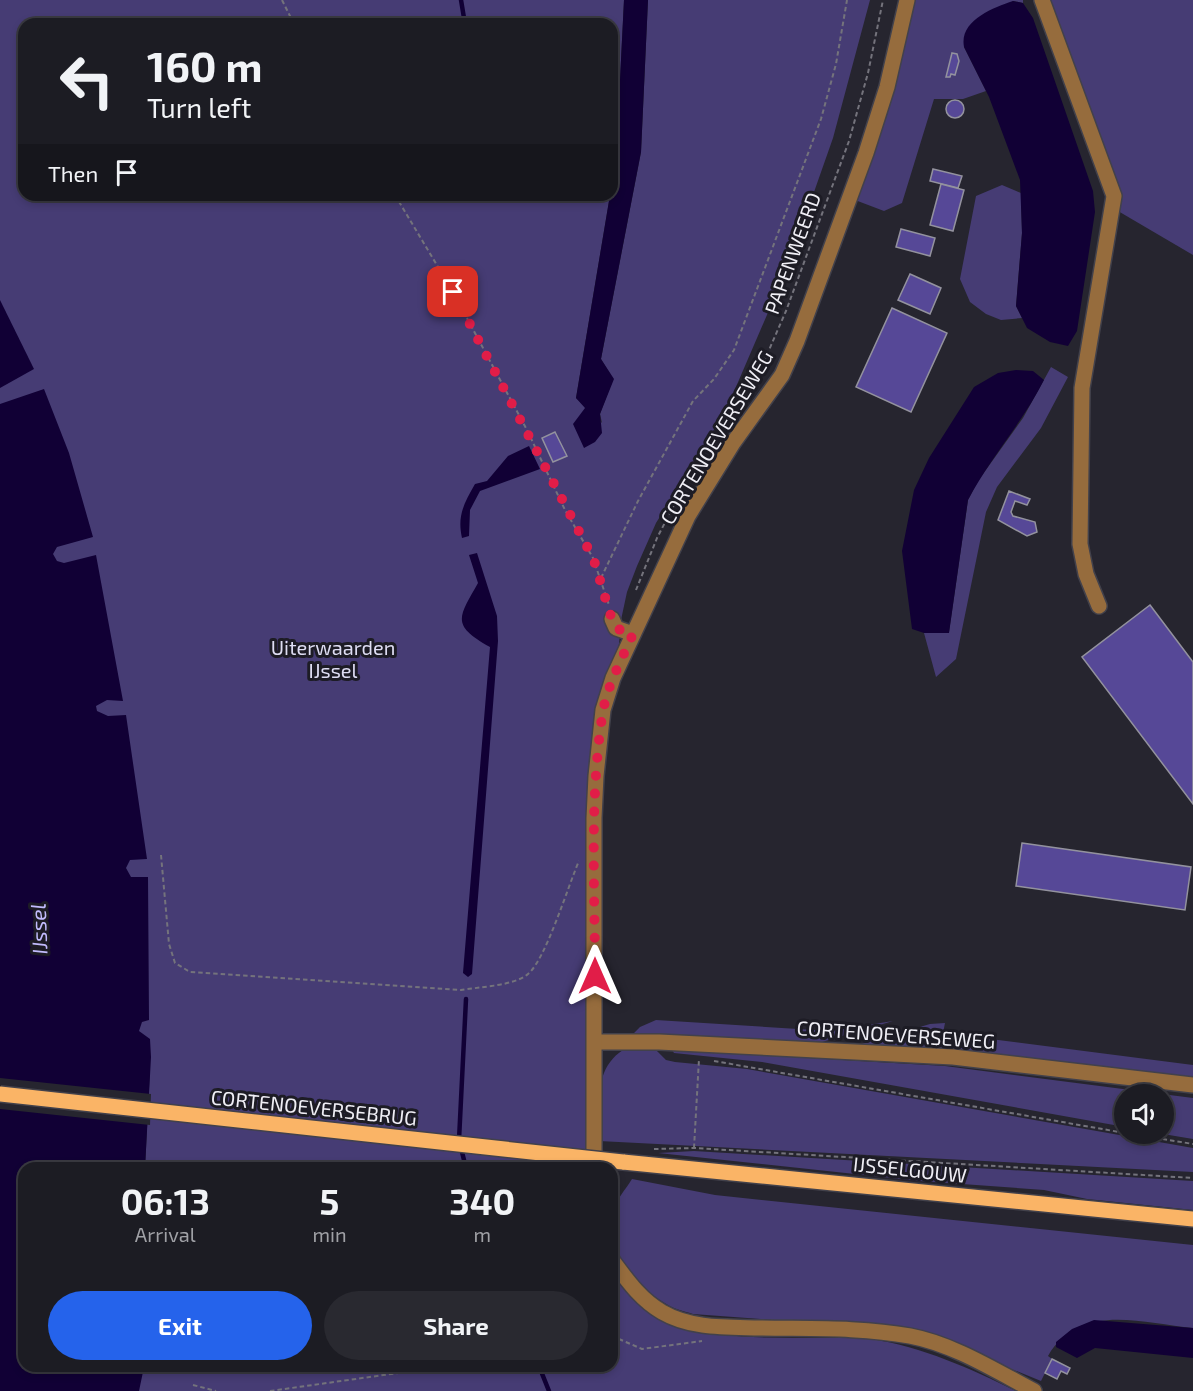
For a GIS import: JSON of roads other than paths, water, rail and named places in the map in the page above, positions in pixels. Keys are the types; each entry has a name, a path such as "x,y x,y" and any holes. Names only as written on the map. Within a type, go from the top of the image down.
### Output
{"main road":[{"name":"CORTENOEVERSEBRUG","path":"0,1094 623,1161"},
{"name":"IJSSELGOUW","path":"623,1161 1193,1219"}],"street":[{"name":"CORTENOEVERSEWEG","path":"594,1162 596,776 603,710 633,634 688,516 733,443 763,405 782,375 797,341 874,131 908,0"},
{"path":"1042,0 1114,196 1082,388 1080,544 1086,574 1099,606"},
{"path":"612,619 616,628 633,634"},
{"name":"CORTENOEVERSEWEG","path":"596,1042 679,1043 931,1055 1193,1085"},
{"path":"618,1268 637,1294 661,1311 685,1321 722,1327 856,1330 913,1336 982,1364 1034,1391"}],"water":[{"path":"624,0 648,0 641,152 601,359 614,379 600,414 602,433 595,442 584,448 573,424 585,408 576,398 609,201 618,201 618,120"},
{"path":"1013,1 1023,3 1033,18 1093,191 1095,212 1077,331 1068,346 1050,342 1027,328 1016,306 1022,233 1020,180 989,97 964,47 964,38 972,23 996,7"},
{"path":"0,300 34,369 0,388"},
{"path":"1016,370 1033,371 1044,380 968,500 949,633 924,633 912,629 902,551 914,490 929,458 974,387 998,373"},
{"name":"IJssel","path":"44,389 69,453 93,537 57,547 53,554 57,561 64,563 96,555 123,701 107,700 96,706 97,711 108,716 126,715 147,859 130,860 126,868 131,877 148,877 149,1020 142,1022 139,1031 150,1039 151,1057 145,1162 18,1162 18,1372 143,1372 139,1391 0,1391 0,404"},
{"path":"529,446 540,469 480,491 470,510 469,536 462,538 460,523 462,510 475,484 487,481 508,456"},
{"path":"477,553 497,616 498,641 472,974 468,977 463,973 490,647 469,632 462,619 466,604 478,583 469,555"},
{"path":"1094,1320 1193,1328 1193,1358 1095,1348 1077,1358 1056,1347 1056,1342 1072,1329"}],"waterway":[{"path":"461,0 464,18"},
{"path":"459,1140 466,999"},
{"path":"461,1148 464,1162"},
{"path":"541,1372 549,1391"}],"park label":[{"name":"Uiterwaarden IJssel","path":"333,658"}]}
